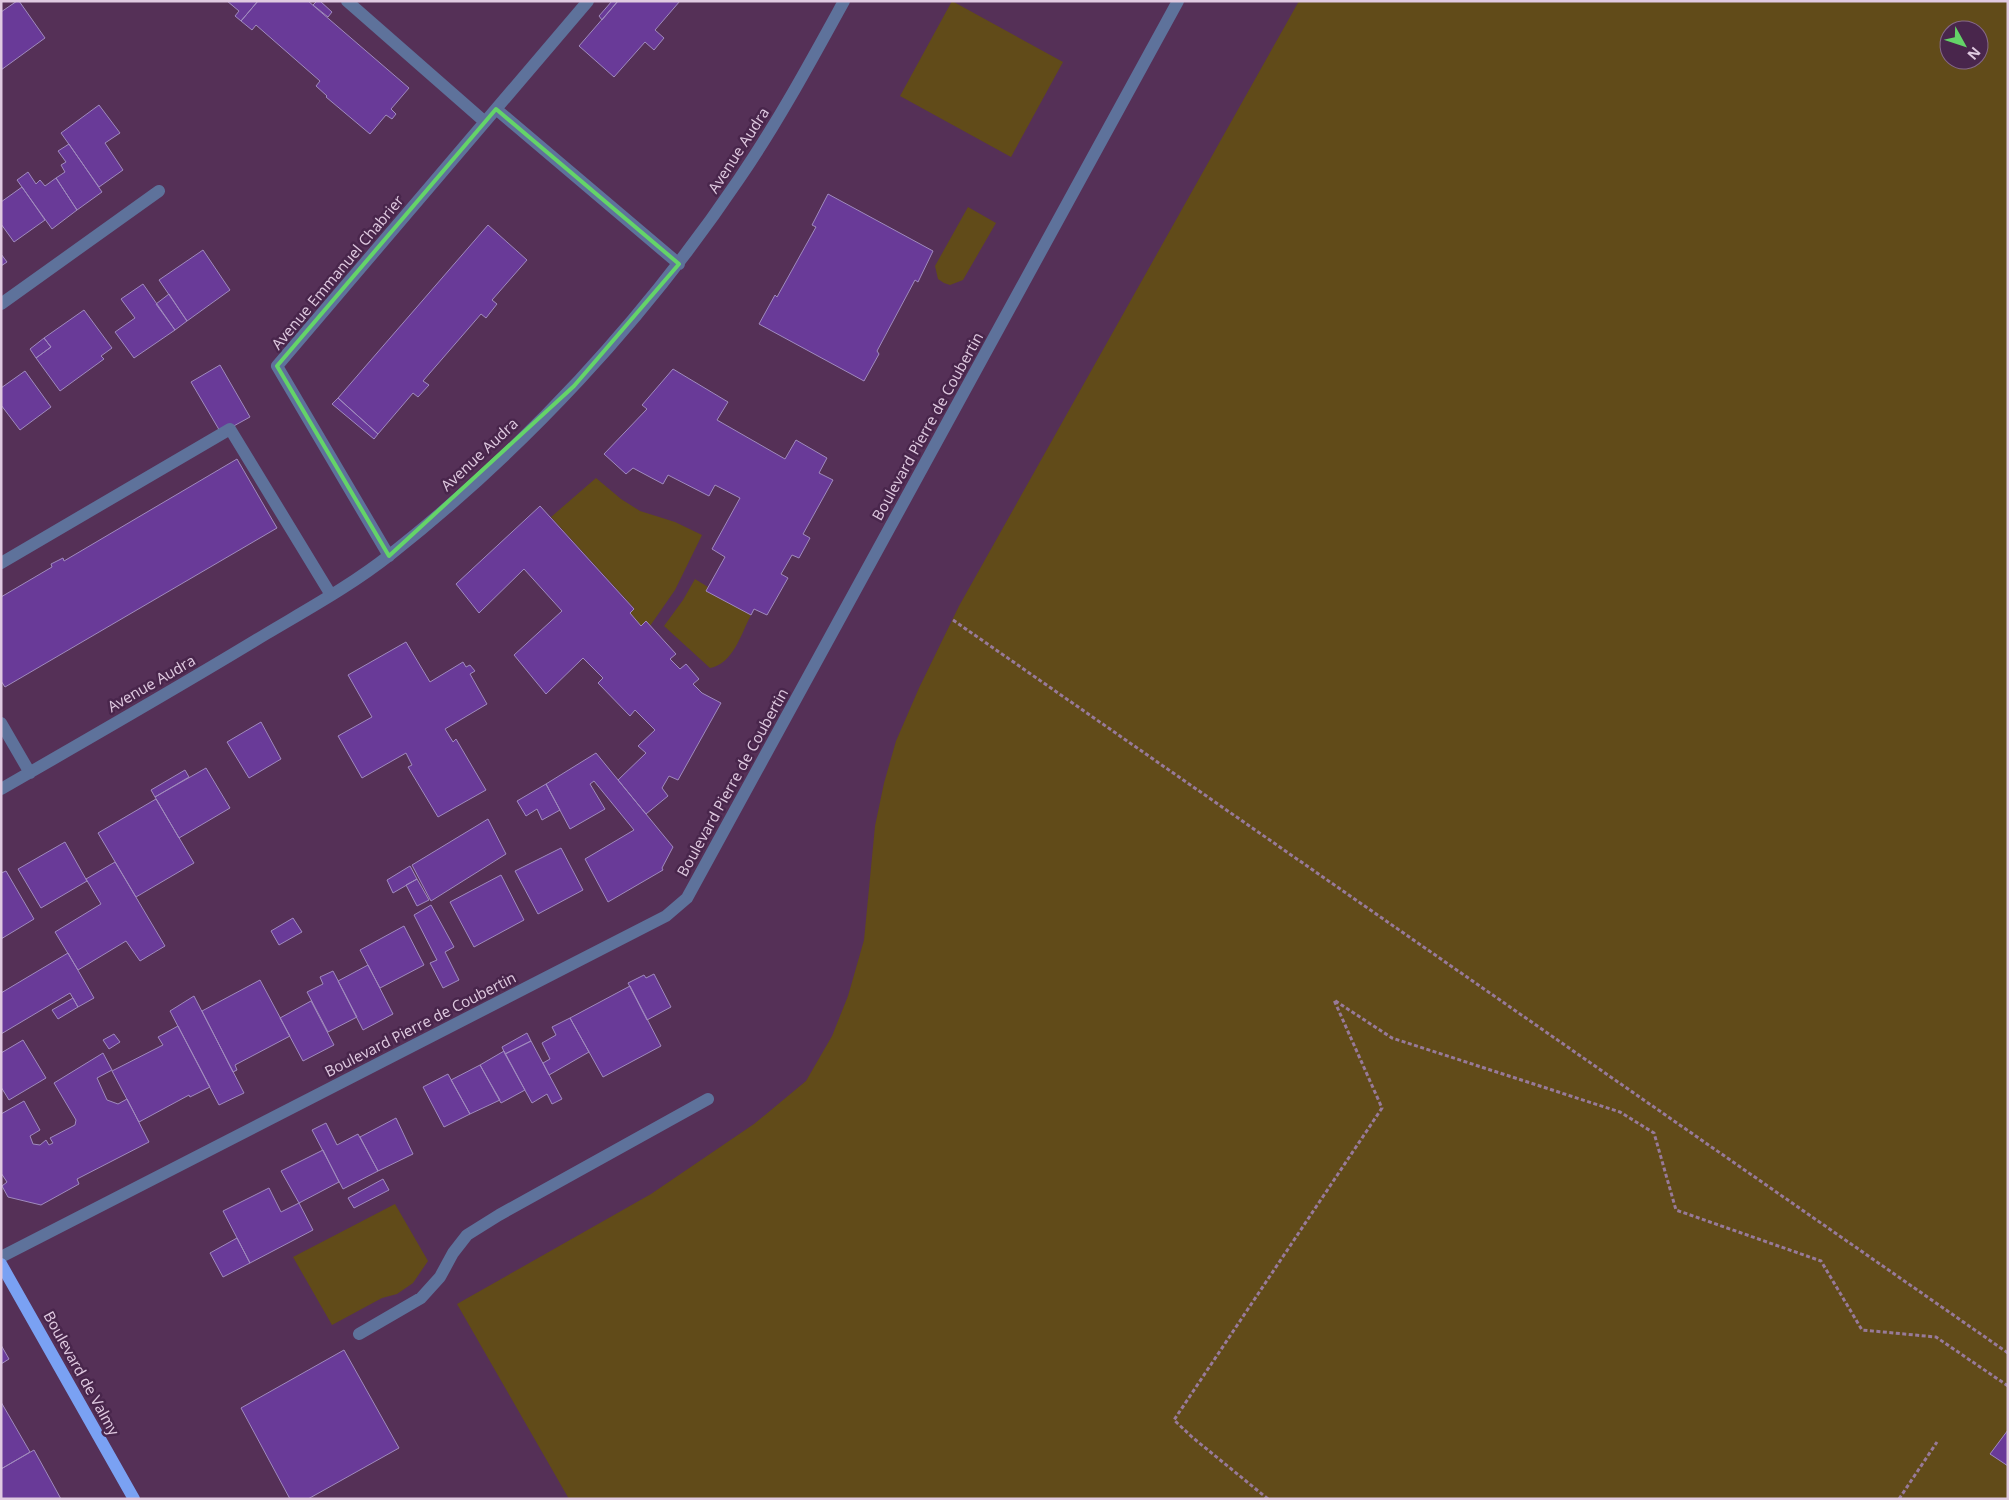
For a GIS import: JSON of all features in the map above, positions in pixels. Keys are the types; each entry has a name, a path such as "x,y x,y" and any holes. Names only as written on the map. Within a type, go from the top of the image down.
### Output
{"main road":[{"name":"Boulevard de Valmy","path":"1,1264 134,1499"}],"street":[{"path":"347,1 485,122 588,1"},
{"name":"Avenue Audra","path":"1,789 236,653 331,595 389,556 462,492 574,386 644,307 678,264 715,215 765,139 844,1"},
{"name":"Boulevard Pierre de Coubertin","path":"1,1257 666,916 678,908 687,898 1178,1"},
{"path":"496,109 678,264"},
{"name":"Avenue Emmanuel Chabrier","path":"389,556 277,366 485,122"},
{"path":"1,304 159,191"},
{"path":"1,563 230,429 331,595"},
{"path":"1,723 30,773"},
{"path":"359,1334 421,1298 440,1277 453,1253 467,1235 499,1215 708,1099"}],"path":[{"path":"953,620 2008,1353"},
{"path":"1268,1499 1174,1420 1382,1108 1334,1000 1392,1038 1620,1112 1654,1133 1676,1210 1821,1261 1862,1330 1936,1337 2008,1386"},
{"path":"1899,1499 1937,1442"}],"highlighted area":[{"path":"496,109 679,264 574,386 389,556 277,366"}],"shaded area":[{"path":"952,1 1063,62 1011,157 900,96"},
{"path":"1299,1 2008,1 2008,1499 569,1499 457,1304 651,1194 754,1124 806,1081 832,1036 848,996 864,940 875,826 884,783 896,741 919,688 959,606"},
{"path":"968,207 996,223 963,280 950,285 938,279 935,266"},
{"path":"596,478 621,499 640,511 675,522 702,535 675,590 650,626 641,626 630,613 634,608 551,517"},
{"path":"695,579 708,587 707,591 751,615 740,639 725,661 710,668 664,626 683,600"},
{"path":"395,1204 428,1261 413,1283 397,1294 382,1298 332,1325 293,1257"}],"building":[{"path":"19,1 45,38 1,70 1,12"},
{"path":"227,1 258,1 241,21 235,16 239,11"},
{"path":"258,1 308,1 409,88 391,109 396,114 392,119 386,115 370,134 326,97 316,86 320,81 256,25 252,30 241,21"},
{"path":"320,1 332,12 328,17 313,5"},
{"path":"612,1 618,1 602,20 599,16"},
{"path":"618,1 680,1 655,30 664,38 654,50 645,42 614,77 579,46"},
{"path":"99,105 120,133 105,143 123,170 99,187 61,133"},
{"path":"69,144 102,192 77,210 56,178 65,172 61,165 66,162 58,151"},
{"path":"28,172 36,184 40,180 45,186 56,178 77,210 52,229 17,180"},
{"path":"22,187 45,220 14,242 1,224 1,202"},
{"path":"828,194 933,251 918,282 915,280 877,351 879,354 864,381 759,324 775,295 777,297 816,227 812,225"},
{"path":"488,225 527,260 492,300 497,304 486,318 481,314 423,381 429,385 418,397 413,393 378,434 338,398"},
{"path":"203,250 230,290 187,321 159,280"},
{"path":"1,254 7,262 1,266"},
{"path":"143,284 175,330 134,358 115,332 135,318 121,299"},
{"path":"169,294 187,321 175,330 156,304"},
{"path":"84,310 112,348 101,356 104,359 60,391 36,358 51,347 44,338"},
{"path":"44,338 51,347 36,358 30,349"},
{"path":"220,365 250,417 221,433 191,382"},
{"path":"673,369 728,402 717,420 785,459 796,440 827,458 819,473 833,480 803,534 810,538 799,558 792,555 781,574 788,578 767,615 754,609 751,615 706,591 725,557 712,549 740,498 715,485 709,496 668,475 663,484 633,468 626,474 604,454 647,409 642,405"},
{"path":"25,371 51,407 20,430 1,405 1,388"},
{"path":"338,398 378,434 374,439 332,404"},
{"path":"237,459 277,528 5,687 1,681 1,597 52,567 51,564 63,558 64,561"},
{"path":"540,506 634,609 630,613 641,626 646,621 676,654 670,659 680,669 686,664 699,679 693,684 702,693 721,703 678,780 669,776 662,788 668,796 646,814 618,780 646,753 638,746 655,730 635,710 630,716 598,683 603,678 583,658 546,694 514,655 562,611 524,569 479,613 456,584"},
{"path":"406,642 430,682 463,662 466,667 470,665 475,671 470,674 487,704 445,729 453,742 456,739 486,790 438,817 408,767 412,765 406,753 362,778 338,736 372,717 348,675"},
{"path":"261,722 281,759 249,778 227,742"},
{"path":"596,753 673,847 662,868 663,870 608,902 585,859 634,830 594,781 590,784 605,809 570,829 546,784"},
{"path":"206,768 230,808 179,838 155,797"},
{"path":"185,770 189,777 155,797 151,790"},
{"path":"546,784 560,810 542,820 537,809 526,816 517,801"},
{"path":"156,799 194,863 136,897 98,833"},
{"path":"488,819 506,854 431,901 412,865"},
{"path":"65,842 87,881 41,908 18,869"},
{"path":"561,848 583,890 538,914 515,871"},
{"path":"115,862 165,946 140,961 126,941 78,970 55,932 101,904 86,879"},
{"path":"410,866 417,879 393,893 387,880"},
{"path":"6,871 34,919 1,939 1,873"},
{"path":"501,875 524,920 474,947 450,902"},
{"path":"417,879 429,900 417,906 406,885"},
{"path":"431,905 454,947 445,952 459,980 443,988 430,963 437,960 414,915"},
{"path":"293,918 302,932 279,945 271,931"},
{"path":"404,926 424,965 380,988 360,950"},
{"path":"68,953 94,998 78,1007 70,993 1,1034 1,993"},
{"path":"368,965 393,1014 363,1030 338,981"},
{"path":"333,971 357,1017 328,1032 307,992 323,984 320,977"},
{"path":"654,974 671,1007 647,1020 628,983 644,975 646,978"},
{"path":"260,980 290,1036 235,1065 237,1070 233,1072 202,1011"},
{"path":"630,986 661,1046 603,1077 570,1018"},
{"path":"194,996 244,1093 219,1105 170,1011"},
{"path":"73,998 78,1007 58,1019 52,1010"},
{"path":"311,1001 334,1045 303,1061 280,1018"},
{"path":"570,1018 589,1052 549,1075 543,1063 550,1059 542,1043 556,1035 552,1027"},
{"path":"178,1026 210,1087 190,1097 189,1095 139,1122 112,1071 163,1045 158,1037"},
{"path":"527,1033 531,1041 505,1054 502,1047"},
{"path":"114,1034 120,1042 109,1049 103,1040"},
{"path":"23,1040 46,1078 9,1100 1,1087 1,1053"},
{"path":"531,1041 562,1099 552,1104 547,1094 532,1103 505,1054"},
{"path":"504,1051 525,1090 501,1103 480,1065"},
{"path":"103,1053 112,1070 97,1078 107,1100 118,1104 127,1099 149,1142 77,1179 79,1184 41,1205 8,1197 2,1186 7,1182 1,1173 1,1114 24,1101 40,1130 30,1136 33,1144 40,1145 46,1140 49,1145 53,1143 50,1138 75,1125 76,1120 54,1083"},
{"path":"480,1065 500,1100 470,1114 451,1080"},
{"path":"448,1074 470,1114 444,1127 423,1087"},
{"path":"396,1118 413,1154 378,1171 360,1137"},
{"path":"326,1123 337,1145 358,1134 378,1171 343,1189 312,1130"},
{"path":"323,1150 339,1182 299,1203 281,1171"},
{"path":"383,1179 389,1190 354,1208 348,1198"},
{"path":"269,1188 281,1212 299,1203 313,1230 250,1263 223,1211"},
{"path":"237,1238 250,1263 223,1277 210,1253"},
{"path":"1,1345 9,1359 1,1364"},
{"path":"344,1350 399,1448 308,1499 290,1499 241,1408"},
{"path":"1,1402 30,1452 1,1469"},
{"path":"2008,1430 2008,1466 1990,1454"},
{"path":"34,1450 61,1499 1,1499 1,1469"}]}
